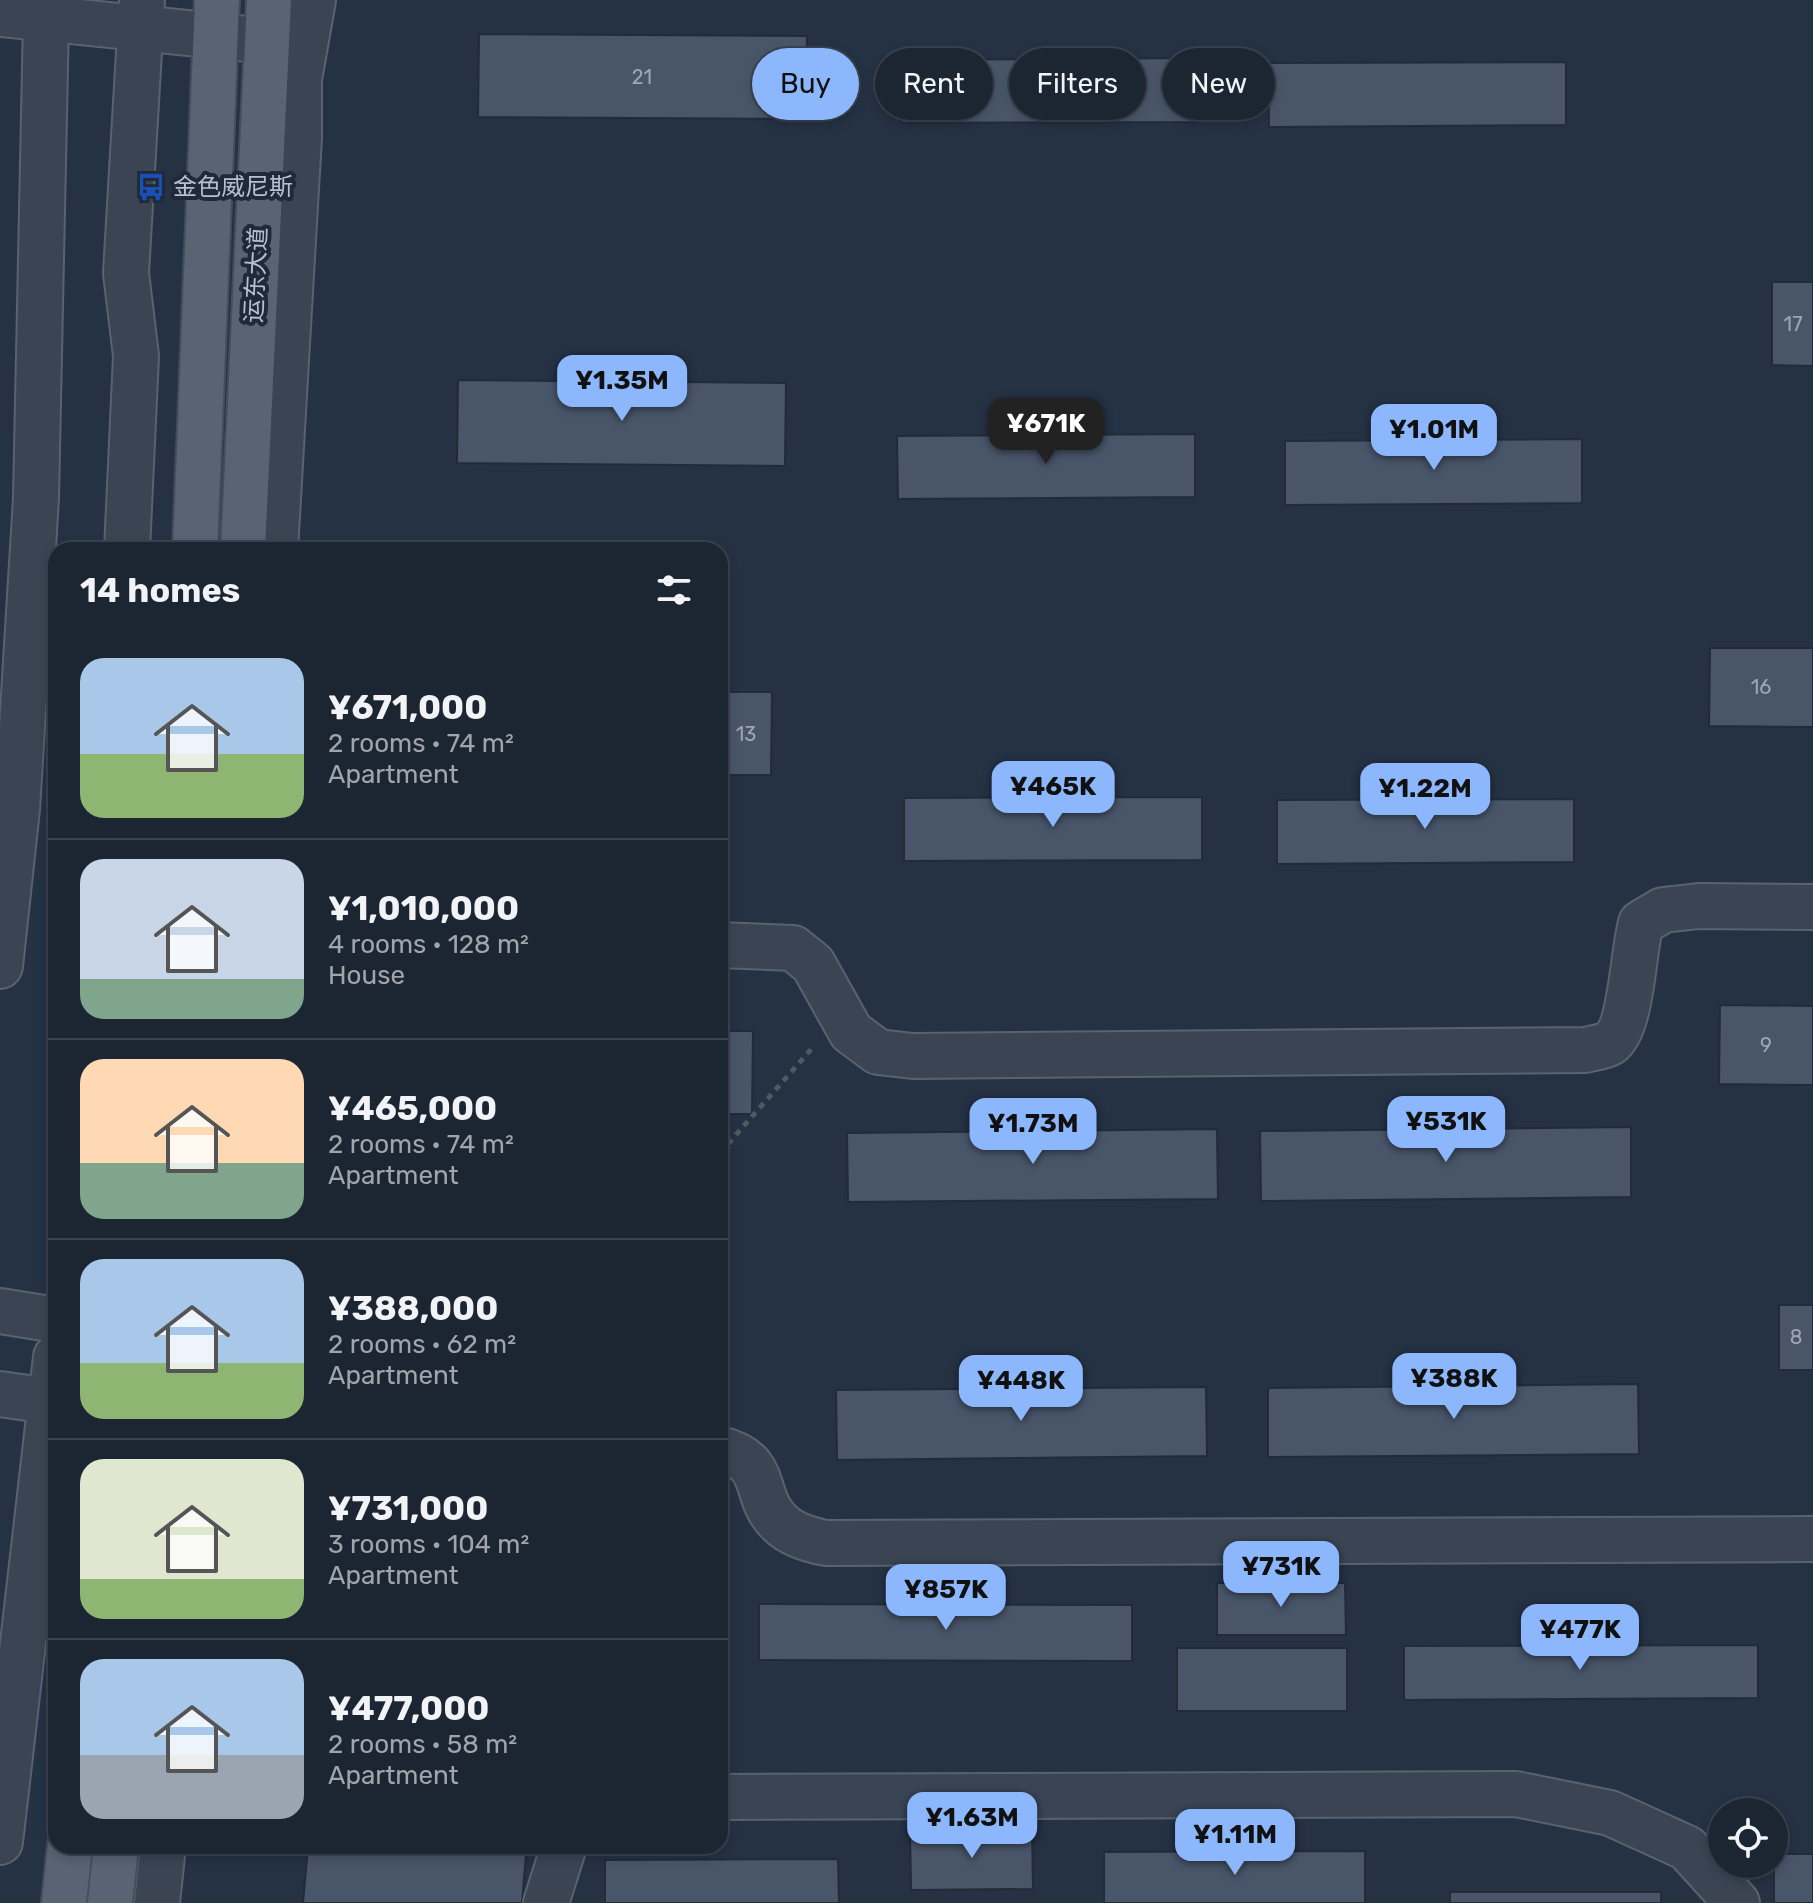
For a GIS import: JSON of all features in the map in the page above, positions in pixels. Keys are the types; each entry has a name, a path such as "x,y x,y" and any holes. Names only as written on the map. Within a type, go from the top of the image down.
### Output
{"main road":[{"name":"运东大道","path":"195,542 216,18"},
{"name":"运东大道","path":"243,542 268,20"},
{"path":"64,1903 69,1854"},
{"path":"110,1903 115,1854"}],"lane":[{"path":"275,542 298,153 299,79 313,0"},
{"path":"0,14 46,19 142,15 268,20"},
{"path":"127,542 136,356 126,273 142,15"},
{"path":"0,966 18,494 19,312 46,19"},
{"path":"728,945 793,948 813,964 851,1032 878,1052 913,1056 1585,1050 1610,1043 1622,1027 1641,923 1663,910 1699,906 1813,907"},
{"path":"0,1311 48,1319"},
{"path":"0,1394 48,1401"},
{"path":"0,1842 48,1451"},
{"path":"728,1452 743,1457 757,1473 769,1507 779,1523 808,1539 826,1543 1813,1539"},
{"path":"728,1797 1516,1794 1610,1813 1687,1848 1737,1903"},
{"path":"157,1903 162,1854"},
{"path":"546,1903 561,1854"}],"path":[{"path":"728,1144 841,1014"}],"building":[{"path":"479,34 807,36 807,48 752,48 752,119 478,117"},
{"path":"1146,58 1162,58 1162,120 1199,122 902,123 902,120 993,120 993,59 1009,59 1009,120 1146,120"},
{"path":"1566,62 1566,125 1269,127 1269,120 1275,120 1275,63"},
{"path":"1772,282 1813,282 1813,366 1772,365"},
{"path":"458,380 786,383 785,466 457,463"},
{"path":"1195,434 1195,497 898,499 897,436"},
{"path":"1582,439 1582,503 1285,505 1285,441"},
{"path":"1710,648 1813,648 1813,727 1709,726"},
{"path":"728,692 772,692 771,775 728,775"},
{"path":"1202,797 1202,860 904,861 904,798"},
{"path":"1574,799 1574,862 1277,864 1277,800"},
{"path":"1720,1005 1813,1006 1813,1085 1719,1084"},
{"path":"728,1031 753,1031 752,1114 728,1114"},
{"path":"1631,1127 1631,1197 1261,1201 1260,1131"},
{"path":"1217,1129 1218,1199 848,1202 847,1133"},
{"path":"1779,1305 1813,1305 1813,1370 1779,1370"},
{"path":"1638,1384 1639,1454 1268,1457 1268,1388"},
{"path":"1206,1387 1207,1456 837,1460 836,1390"},
{"path":"1217,1583 1345,1583 1346,1635 1217,1635"},
{"path":"759,1604 1132,1605 1132,1661 759,1660"},
{"path":"1758,1645 1758,1698 1404,1700 1404,1646"},
{"path":"1177,1648 1347,1648 1347,1711 1177,1711"},
{"path":"1032,1829 1033,1889 911,1890 910,1830"},
{"path":"1365,1851 1365,1903 1104,1903 1104,1852"},
{"path":"307,1854 526,1854 522,1903 303,1903"},
{"path":"1788,1854 1813,1854 1813,1903 1774,1903 1774,1878 1788,1878"},
{"path":"838,1859 839,1903 605,1903 605,1860"},
{"path":"1450,1892 1661,1892 1661,1903 1450,1903"}],"place":[{"name":"金色威尼斯","path":"151,187"}]}
